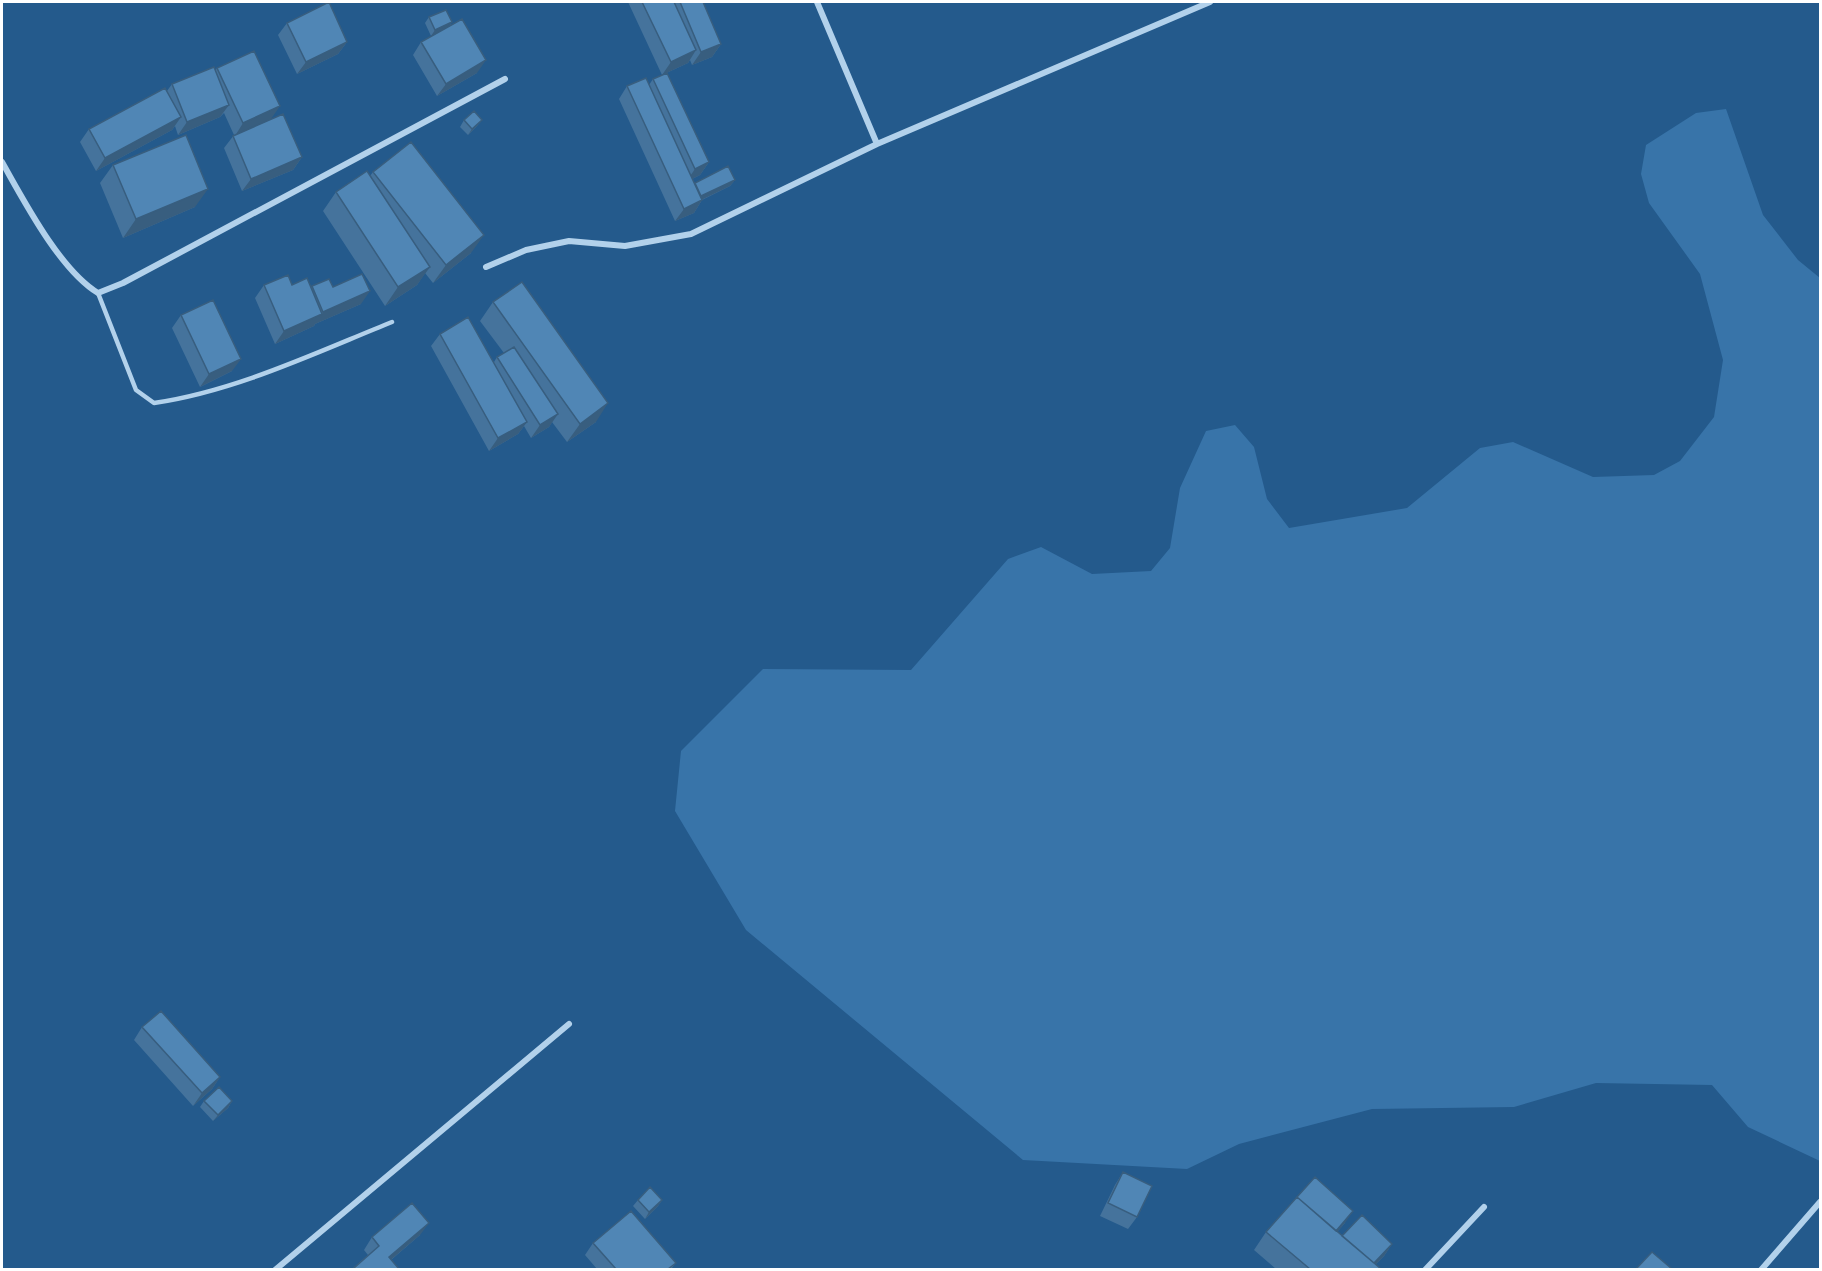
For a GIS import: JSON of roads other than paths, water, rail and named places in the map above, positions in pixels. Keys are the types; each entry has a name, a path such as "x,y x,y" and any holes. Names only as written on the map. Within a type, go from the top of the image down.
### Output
{"street":[{"path":"818,2 877,144"},
{"path":"486,267 526,250 569,241 625,246 691,234 877,144 1210,2"},
{"path":"2,162 27,206 80,282 98,293 123,283 505,80"},
{"path":"275,1269 569,1024"},
{"path":"1761,1269 1821,1202"},
{"path":"1425,1269 1484,1207"}],"lane":[{"path":"98,293 136,390 154,403 183,399 269,371 392,322"}]}
